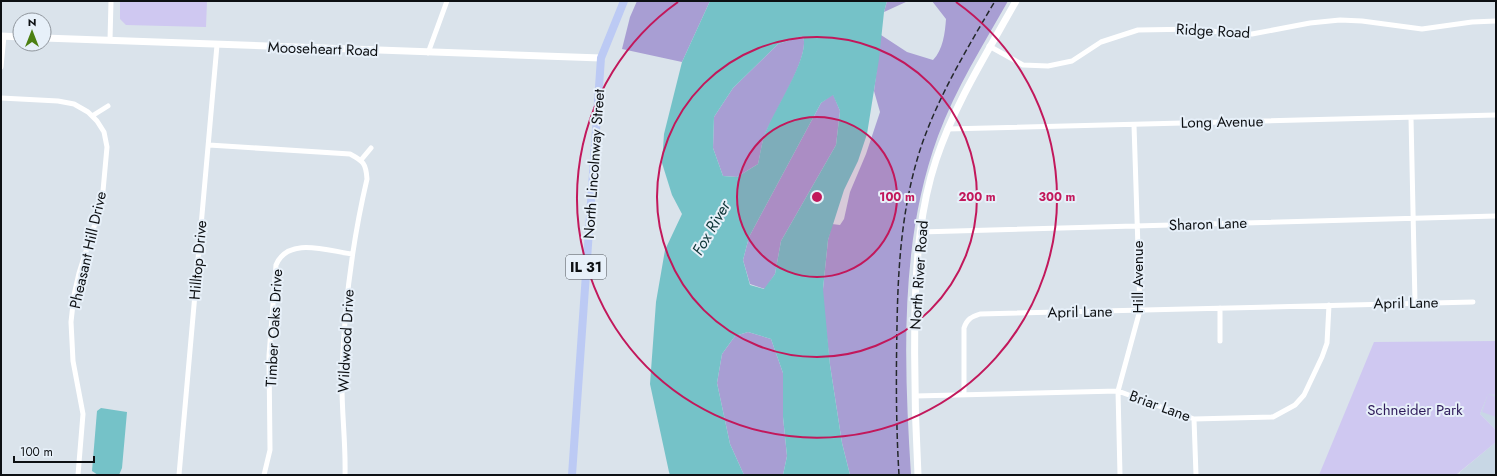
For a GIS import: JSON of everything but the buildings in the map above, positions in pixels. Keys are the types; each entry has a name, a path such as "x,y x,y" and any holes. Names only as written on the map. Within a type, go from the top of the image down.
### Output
{"main road":[{"name":"North Lincolnway Street","path":"572,475 601,58 624,1"},
{"name":"North River Road","path":"918,475 915,396 916,294 920,232 931,177 947,129 964,92 1016,1"},
{"path":"2,36 12,37"},
{"name":"Mooseheart Road","path":"52,38 428,53 601,58"}],"street":[{"path":"110,40 111,1"},
{"path":"428,53 447,1"},
{"name":"Ridge Road","path":"989,46 1023,65 1048,66 1072,61 1101,42 1138,30 1198,29 1252,34 1333,21 1362,21 1422,29 1472,22 1496,21"},
{"path":"1,67 2,36"},
{"name":"Hilltop Drive","path":"179,475 217,45"},
{"name":"Pheasant Hill Drive","path":"1,98 58,101 74,104 92,116 104,132 107,147 102,202 79,273 74,295 71,322 73,361 83,414 78,475"},
{"path":"92,116 108,106"},
{"name":"Long Avenue","path":"947,129 1496,115"},
{"path":"1411,118 1415,303"},
{"name":"Hill Avenue","path":"1120,475 1118,391 1140,310 1134,125"},
{"path":"209,145 331,152 350,154 361,160 371,148"},
{"name":"Wildwood Drive","path":"345,475 342,376 347,300 352,254 367,179 366,168 361,160"},
{"name":"Sharon Lane","path":"920,232 1496,216"},
{"name":"Timber Oaks Drive","path":"264,475 270,450 269,356 276,265 279,257 294,248 304,247 352,254"},
{"name":"April Lane","path":"964,394 964,328 966,321 972,316 980,314 1473,302"},
{"name":"Briar Lane","path":"915,396 1118,391 1194,419 1262,418 1282,414 1295,405 1304,394 1322,357 1328,333 1329,305"},
{"path":"1220,308 1220,341"},
{"path":"1194,419 1196,475"}],"shaded area":[{"path":"637,1 710,1 682,62 622,49 630,17"},
{"path":"887,1 908,1 884,12"},
{"path":"932,1 1008,1 970,67 945,118 925,176 916,218 910,260 906,346 911,475 850,475 842,443 830,365 823,302 828,240 832,224 840,225 844,219 850,192 866,154 880,112 874,91 881,35 907,52 933,60 941,46 946,19"},
{"path":"803,36 804,45 801,57 790,86 768,127 762,144 758,164 737,177 723,176 713,148 714,117 733,88 778,44"},
{"path":"833,94 840,111 836,145 781,241 775,274 765,289 750,284 743,260 749,237 821,103"},
{"path":"748,332 771,339 783,373 783,417 787,456 783,475 744,475 730,444 717,383 722,354 735,336"},
{"path":"1488,393 1496,395 1496,430 1480,414"},
{"path":"1496,442 1496,474 1460,475 1460,472"}],"green space":[{"path":"120,1 207,1 206,27 126,25 120,19"},
{"name":"Schneider Park","path":"1496,341 1496,395 1488,394 1480,414 1496,430 1496,442 1457,474 1319,475 1374,342"},
{"path":"1488,394 1496,397 1496,417 1482,412"}],"water":[{"name":"Fox River","path":"710,1 887,1 884,12 879,59 867,134 858,161 844,190 828,240 823,289 830,365 842,443 850,475 783,475 787,456 783,417 783,373 771,339 748,332 735,336 722,354 717,383 730,444 744,475 670,475 650,384 656,302 665,250 682,214 672,195 662,163 664,134 682,62","holes":["803,36 804,45 801,57 789,86 768,127 763,140 758,164 737,177 723,176 713,148 714,117 733,88 778,44","833,95 840,111 836,145 781,241 775,274 764,289 750,285 743,260 749,237 821,103"]},
{"path":"101,408 127,412 122,468 119,475 98,475 92,471 97,411"}],"railway":[{"path":"899,475 896,401 898,303 902,234 910,189 922,144 937,107 955,71 995,1"}]}
